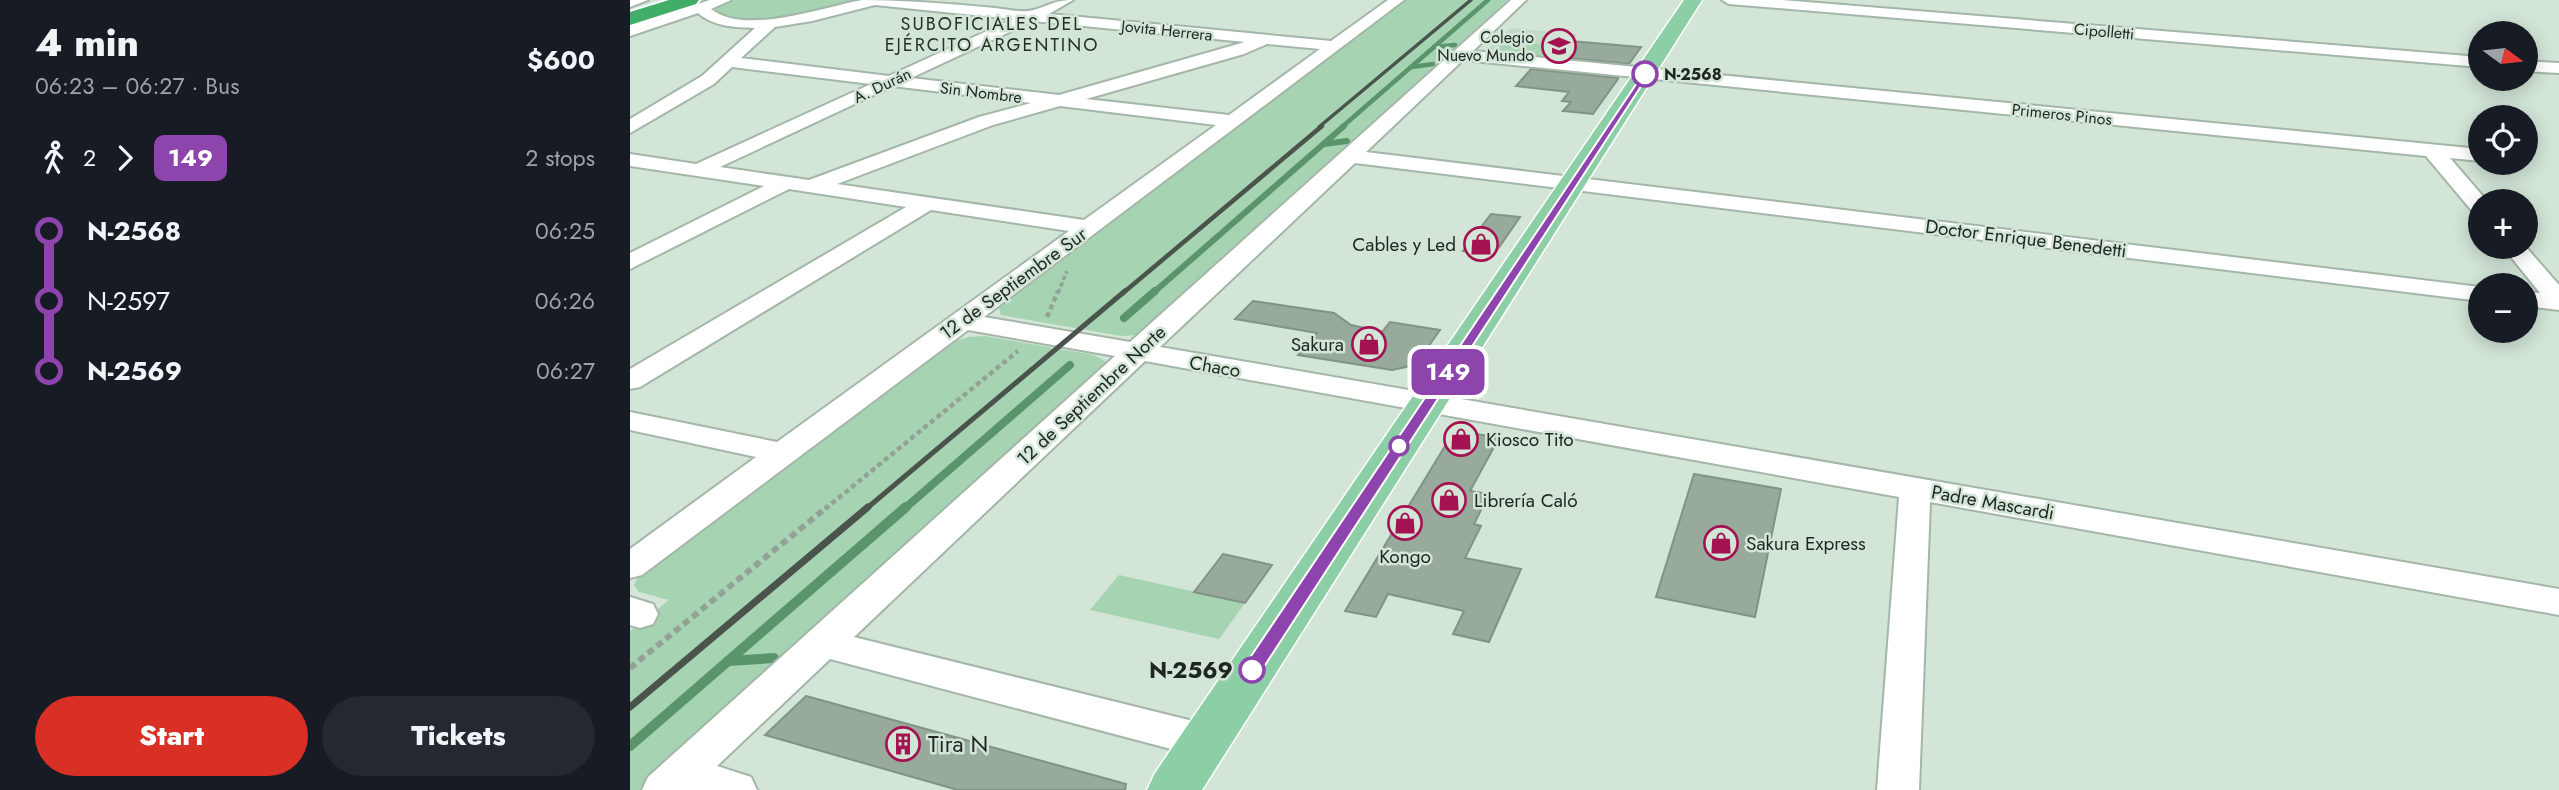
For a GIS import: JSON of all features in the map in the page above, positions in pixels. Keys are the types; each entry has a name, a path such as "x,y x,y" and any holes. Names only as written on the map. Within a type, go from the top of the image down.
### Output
{"highway":[{"path":"630,13 672,0"},
{"path":"630,19 694,4"}],"main road":[{"path":"1173,790 1693,0"}],"street":[{"path":"630,4 641,0"},
{"path":"630,31 694,4 724,0"},
{"name":"A. Durán","path":"698,170 1066,0"},
{"name":"12 de Septiembre Sur","path":"630,566 1397,0"},
{"name":"12 de Septiembre Norte","path":"672,782 1519,0"},
{"name":"Cipolletti","path":"1729,0 2468,61"},
{"path":"694,4 707,17 723,21 771,22 822,15 876,1"},
{"name":"Jovita Herrera","path":"876,1 1335,46"},
{"path":"630,127 698,87 771,22"},
{"path":"812,187 958,131 1238,51 1265,39"},
{"path":"1459,55 1645,74"},
{"name":"Sin Nombre","path":"729,62 1233,121"},
{"path":"2538,66 2559,68"},
{"name":"Primeros Pinos","path":"1645,74 2468,154"},
{"path":"2433,150 2468,192"},
{"path":"1350,156 1573,183"},
{"path":"630,160 1089,227"},
{"path":"630,262 786,183"},
{"name":"Doctor Enrique Benedetti","path":"1573,183 2468,293"},
{"path":"630,381 928,204"},
{"path":"2524,259 2559,302"},
{"path":"2538,300 2559,302"},
{"name":"Chaco","path":"962,321 1428,403"},
{"name":"Padre Mascardi","path":"1428,403 2559,602"},
{"path":"630,421 783,453"},
{"path":"1898,790 1915,488"},
{"path":"822,643 1205,741"},
{"path":"672,782 736,790"}],"shaded area":[{"name":"Colegio Nuevo Mundo","path":"1510,28 1577,34 1571,41 1641,47 1630,62 1620,64 1494,52 1489,48"}],"green space":[{"path":"732,0 871,0 814,15 771,20 750,20 715,12 716,7"},
{"path":"1406,0 1508,0 1223,258 1225,263 1139,335 1121,336 1001,315 999,308 1010,297"},
{"path":"1504,41 1557,46 1548,57 1494,52"},
{"path":"985,336 1094,355 1107,362 1106,367 643,790 630,790 630,631 669,600 639,592 634,585 637,579 950,343 968,337"},
{"path":"1119,575 1245,603 1219,639 1090,610"}],"building":[{"path":"1570,41 1641,47 1629,64 1557,57"},
{"path":"1531,69 1618,79 1593,114 1563,111 1571,102 1562,101 1569,92 1516,86"},
{"path":"1491,214 1520,217 1493,256 1463,251"},
{"name":"Sakura","path":"1253,301 1334,313 1351,325 1382,332 1390,322 1440,330 1415,365 1392,370 1298,355 1317,333 1235,319"},
{"path":"1466,432 1499,438 1470,491 1489,494 1474,524 1481,526 1465,558 1521,569 1489,642 1453,634 1464,611 1388,594 1376,617 1345,611 1451,436"},
{"name":"Sakura Express","path":"1694,474 1781,489 1755,617 1656,597"},
{"path":"1223,554 1272,565 1245,603 1194,592"},
{"name":"Tira N","path":"806,696 1126,784 1125,790 958,790 765,735"}],"waterway":[{"path":"1342,127 1488,0"},
{"path":"1434,47 1455,45"},
{"path":"1412,67 1433,64"},
{"path":"1153,293 1344,126"},
{"path":"1324,144 1347,141"},
{"path":"1124,318 1155,291"},
{"path":"904,509 1070,365"},
{"path":"728,661 906,507"},
{"path":"728,661 774,658"},
{"path":"630,746 728,661"}],"railway":[{"path":"1319,127 1471,0"},
{"path":"1123,293 1322,126"},
{"path":"866,509 1125,291"},
{"path":"630,707 868,507"}],"bus line":[{"name":"149","path":"1252,670 1645,74"}],"place":[{"name":"Colegio Nuevo Mundo","path":"1559,46"},
{"name":"N-2568","path":"1645,74"},
{"name":"Cables y Led","path":"1481,244"},
{"name":"Sakura","path":"1369,344"},
{"name":"Kiosco Tito","path":"1461,439"},
{"name":"Librería Caló","path":"1449,500"},
{"name":"Kongo","path":"1405,523"},
{"name":"Sakura Express","path":"1721,543"},
{"name":"N-2569","path":"1252,670"},
{"name":"Tira N","path":"903,744"}],"district":[{"name":"SUBOFICIALES DEL EJÉRCITO ARGENTINO","path":"992,34"}]}
